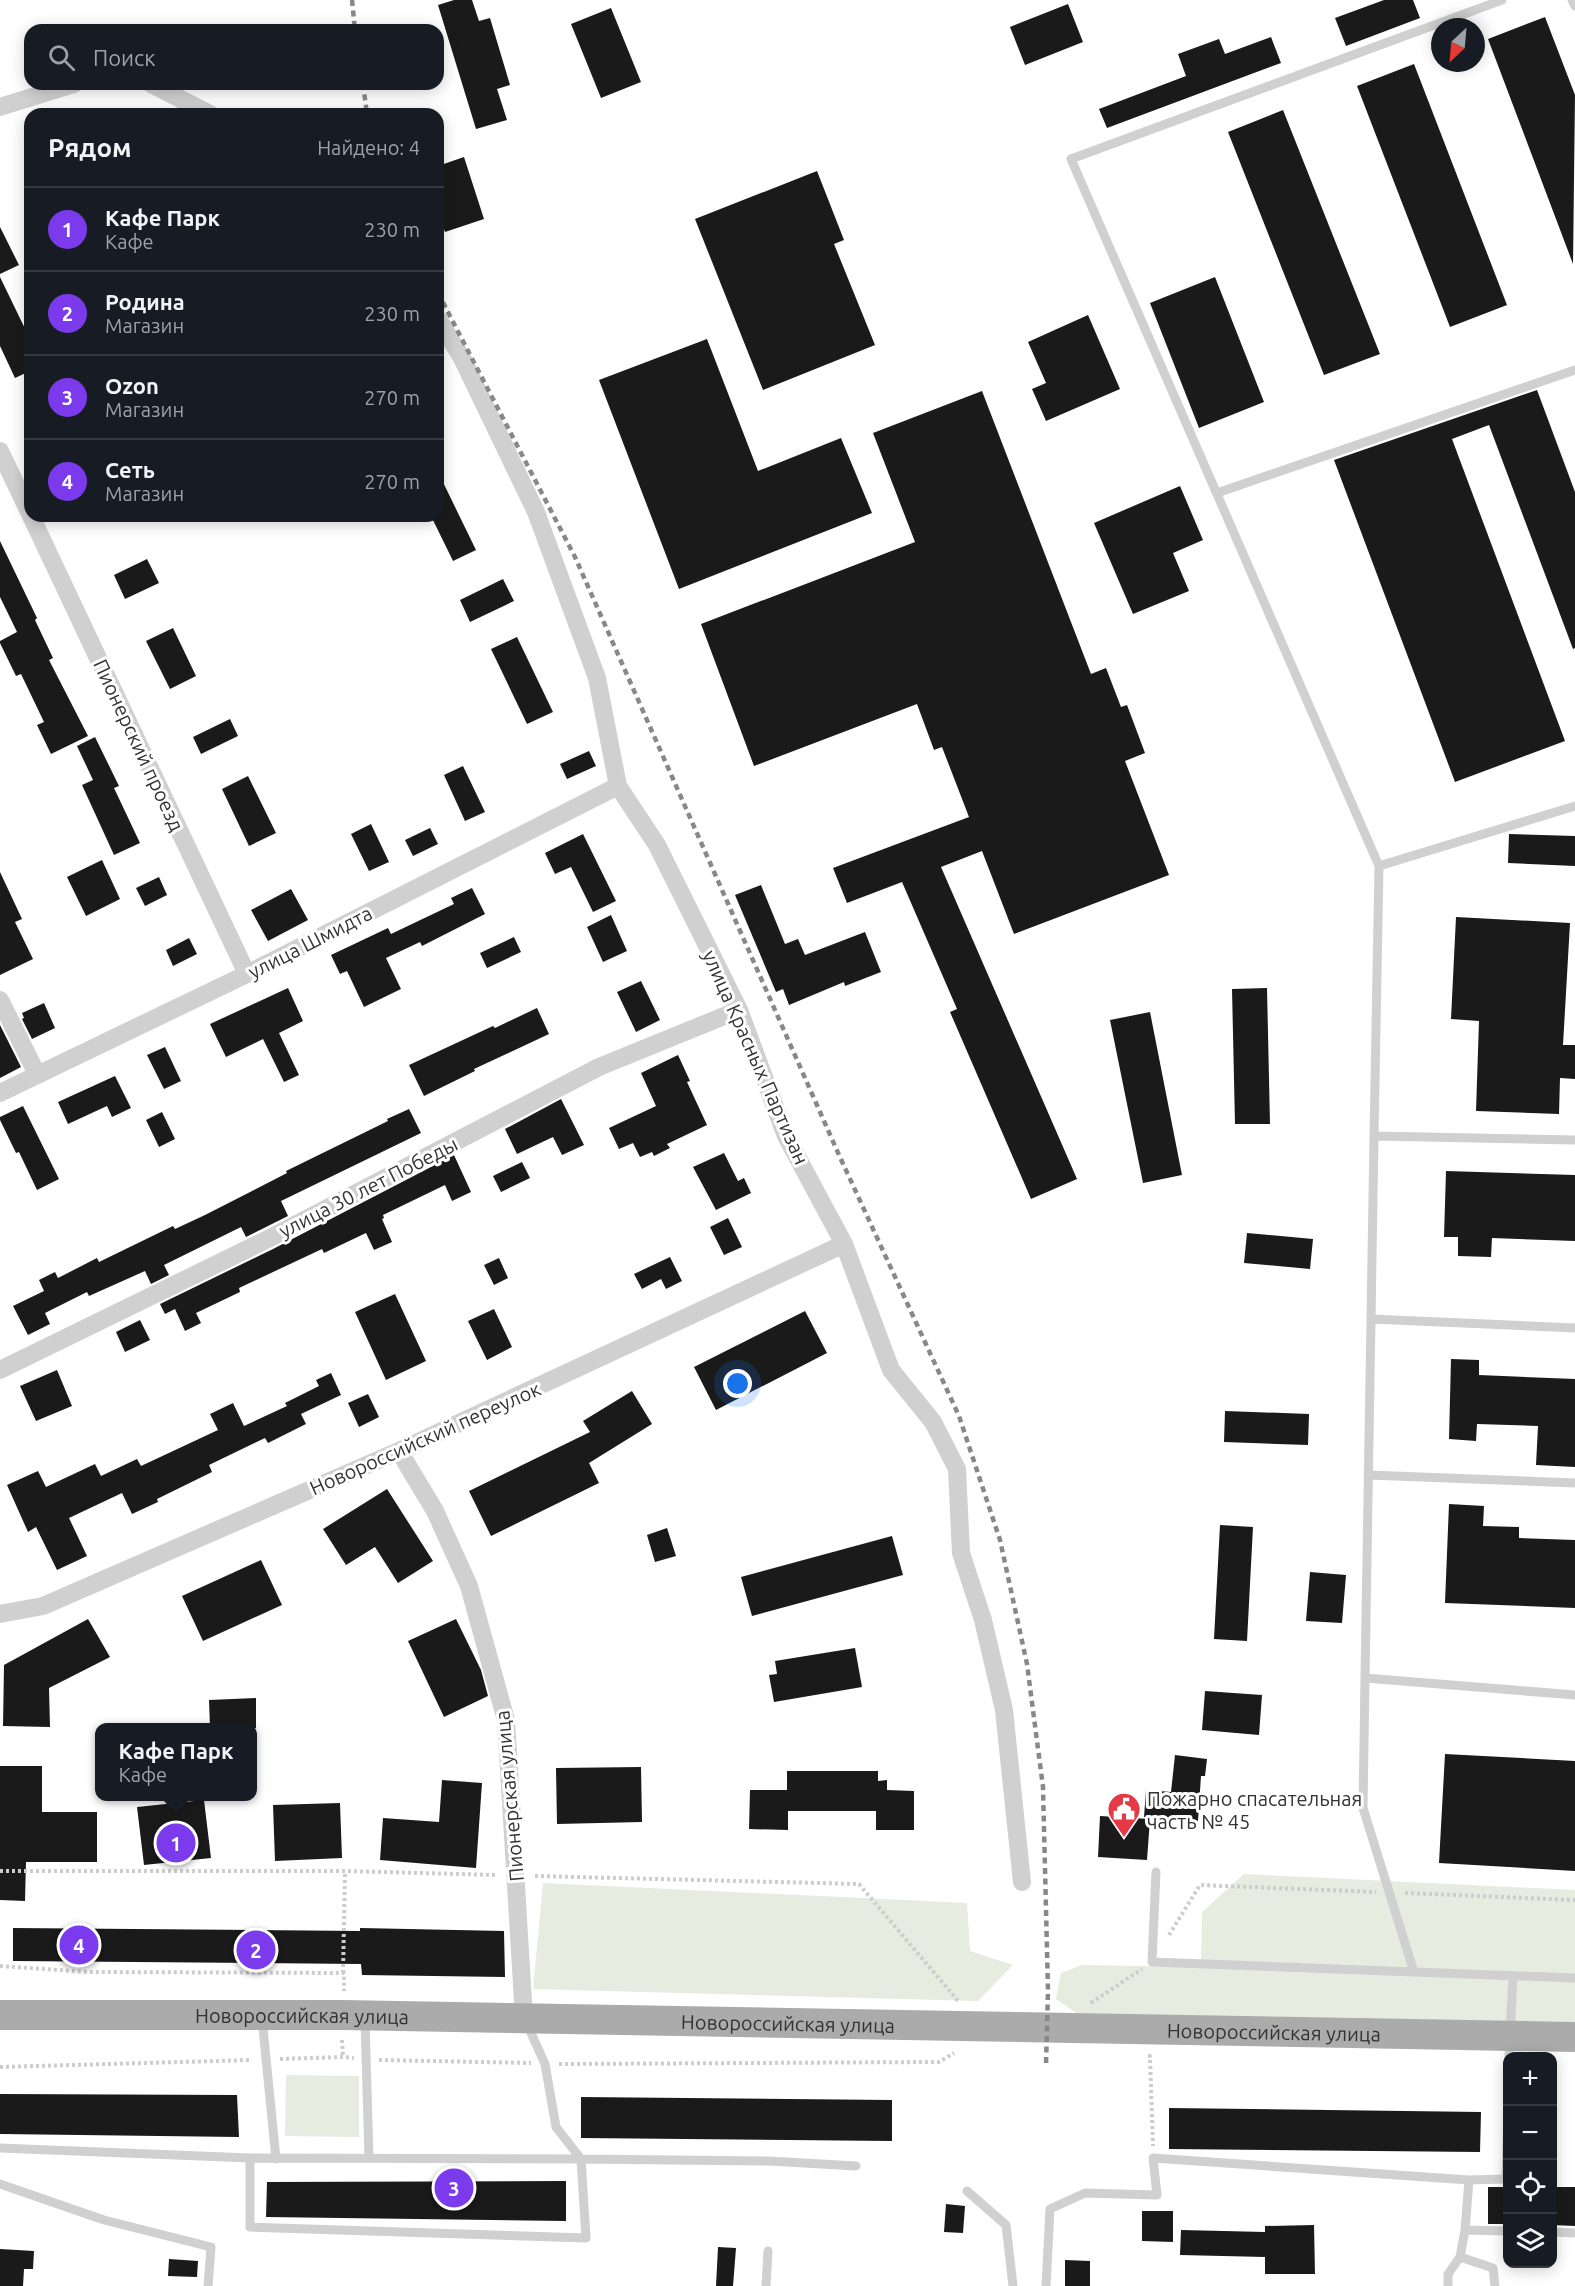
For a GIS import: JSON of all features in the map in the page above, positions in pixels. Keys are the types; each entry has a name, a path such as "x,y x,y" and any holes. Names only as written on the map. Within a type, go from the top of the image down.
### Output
{"main road":[{"name":"Новороссийская улица","path":"0,2015 353,2015 524,2018 1510,2046 1575,2037"}],"street":[{"path":"0,107 55,90"},
{"path":"163,90 198,108"},
{"name":"улица Красных Партизан","path":"444,329 462,358 536,512 597,678 618,786 657,845 739,1010 786,1136 844,1244 891,1370 933,1422 957,1469 961,1553 983,1620 1004,1710 1022,1882"},
{"name":"Пионерский проезд","path":"0,451 24,502"},
{"name":"Пионерский проезд","path":"33,522 247,974"},
{"name":"улица Шмидта","path":"0,1093 247,974 618,786"},
{"path":"0,1000 37,1074"},
{"name":"улица 30 лет Победы","path":"0,1370 268,1239 599,1067 739,1010"},
{"name":"Новороссийский переулок","path":"0,1614 43,1606 399,1451 844,1244"},
{"name":"Пионерская улица","path":"399,1451 435,1511 469,1586 506,1720 524,2018"}],"lane":[{"path":"1414,1972 1362,1808 1379,866 1071,159 1502,0"},
{"path":"1572,0 1575,6"},
{"path":"1217,493 1575,370"},
{"path":"1379,866 1575,806"},
{"path":"1374,1136 1575,1140"},
{"path":"1371,1319 1575,1328"},
{"path":"1368,1475 1575,1483"},
{"path":"1365,1678 1575,1695"},
{"path":"1156,1872 1152,1962 1575,1978"},
{"path":"1510,2046 1513,1976"},
{"path":"353,2015 366,2060 369,2158"},
{"path":"262,2016 276,2159"},
{"path":"250,2158 250,2227 586,2238 581,2159 556,2127 545,2064 524,2018"},
{"path":"0,2148 276,2159 769,2161 856,2166"},
{"path":"1046,2286 1050,2209 1085,2193 1156,2195 1153,2158 1469,2180 1506,2179 1507,2160"},
{"path":"1448,2286 1448,2274 1460,2257 1465,2230 1469,2180"},
{"path":"0,2184 104,2220 211,2247 208,2286"},
{"path":"967,2191 1006,2225 1013,2286"},
{"path":"1465,2230 1503,2231"},
{"path":"1557,2232 1575,2233"},
{"path":"766,2286 768,2251"},
{"path":"1460,2257 1493,2268 1495,2286"}],"path":[{"path":"0,1871 345,1871 859,1884 962,2005"},
{"path":"343,2057 353,2015 344,2002 345,1871"},
{"path":"1088,2005 1152,1962 1200,1885 1575,1900"},
{"path":"0,1966 88,1972 343,1974"},
{"path":"0,2067 343,2057 366,2060 545,2064 939,2062 953,2053 964,2053"},
{"path":"1138,2056 1150,2056 1153,2158"}],"shaded area":[{"path":"1244,1874 1575,1890 1575,2022 1079,2015 1056,1999 1061,1973 1082,1965 1201,1967 1202,1912"},
{"path":"543,1883 967,1903 970,1951 1013,1965 978,2001 533,1989"},
{"path":"286,2075 359,2076 359,2137 285,2136"}],"building":[{"path":"454,0 472,0 479,21 490,18 510,85 497,89 507,120 476,129 438,5"},
{"path":"1384,0 1413,0 1420,18 1346,46 1335,18"},
{"path":"1068,4 1083,42 1025,65 1010,27"},
{"path":"611,8 641,82 601,98 571,24"},
{"path":"1545,17 1575,95 1573,264 1488,39"},
{"path":"1271,37 1281,63 1107,128 1099,109 1186,76 1178,54 1219,39 1225,54"},
{"path":"1414,64 1507,305 1450,327 1357,86"},
{"path":"1283,110 1380,354 1324,375 1228,132"},
{"path":"464,157 484,219 445,232 444,229 444,164"},
{"path":"817,171 844,240 834,244 875,345 763,390 695,219"},
{"path":"0,227 19,265 0,274"},
{"path":"0,277 24,327 24,374 15,378 0,346"},
{"path":"1215,277 1264,402 1199,428 1150,303"},
{"path":"1088,315 1120,389 1046,421 1032,389 1046,383 1028,342"},
{"path":"707,339 758,471 841,438 872,513 679,589 599,380"},
{"path":"1537,390 1575,492 1575,648 1573,649 1489,425 1452,439 1565,741 1455,782 1334,460"},
{"path":"982,391 1091,674 1106,668 1121,707 1127,705 1145,753 1125,761 1169,875 1014,934 982,851 941,867 1077,1179 1031,1199 950,1012 957,1009 902,882 847,903 833,868 969,817 942,747 934,750 917,704 754,766 701,624 915,542 873,433"},
{"path":"444,484 476,550 453,561 434,522 444,522"},
{"path":"1180,486 1203,540 1173,553 1189,591 1133,614 1094,523"},
{"path":"0,541 37,618 35,620 53,658 49,660 88,736 51,754 37,725 44,722 21,674 16,676 0,643 17,632 0,597"},
{"path":"147,559 159,583 125,599 114,575"},
{"path":"503,579 514,601 470,622 460,600"},
{"path":"173,628 196,676 170,689 146,641"},
{"path":"517,637 553,712 527,724 491,649"},
{"path":"230,719 238,736 201,754 193,737"},
{"path":"95,737 119,786 114,788 140,843 114,855 82,785 93,780 77,746"},
{"path":"589,751 596,766 567,779 560,764"},
{"path":"463,766 485,812 465,821 444,775"},
{"path":"248,776 276,833 249,846 222,789"},
{"path":"371,824 389,862 369,871 351,834"},
{"path":"430,828 438,844 413,856 405,840"},
{"path":"583,834 616,901 593,912 571,867 555,874 545,853"},
{"path":"1509,834 1575,836 1575,866 1508,863"},
{"path":"102,860 120,899 86,916 67,877"},
{"path":"0,872 22,919 15,922 33,959 0,975"},
{"path":"159,877 167,895 145,906 136,888"},
{"path":"761,885 785,944 798,939 805,955 865,932 881,972 845,986 844,982 789,1005 783,989 776,992 735,895"},
{"path":"472,888 485,914 422,946 420,942 386,958 401,989 364,1007 347,971 340,974 331,955 388,928 391,934 454,904 451,898"},
{"path":"291,889 308,920 268,941 251,910"},
{"path":"611,915 627,951 603,962 587,927"},
{"path":"1456,917 1570,923 1563,1045 1575,1045 1575,1079 1560,1078 1559,1114 1476,1111 1479,1021 1451,1019"},
{"path":"514,937 521,952 487,968 480,953"},
{"path":"189,938 197,954 173,966 166,950"},
{"path":"641,981 660,1020 636,1032 617,992"},
{"path":"288,988 303,1021 279,1033 299,1075 284,1082 263,1039 226,1057 210,1024"},
{"path":"1267,988 1270,1124 1235,1124 1232,989"},
{"path":"44,1003 55,1028 32,1039 22,1019 24,1018 22,1013"},
{"path":"537,1008 549,1034 474,1069 475,1071 424,1096 409,1065"},
{"path":"1150,1012 1182,1175 1143,1183 1110,1020"},
{"path":"0,1025 21,1067 0,1078"},
{"path":"165,1047 181,1081 164,1089 147,1055"},
{"path":"678,1055 690,1081 687,1082 707,1125 667,1144 670,1148 654,1156 652,1152 640,1157 633,1143 619,1149 609,1128 656,1106 641,1073"},
{"path":"115,1076 131,1108 112,1117 107,1106 68,1124 58,1102"},
{"path":"561,1099 584,1145 562,1155 553,1137 517,1154 505,1129"},
{"path":"23,1106 59,1179 37,1190 19,1152 16,1153 0,1120 0,1117"},
{"path":"409,1109 421,1133 281,1201 288,1216 246,1237 241,1227 164,1265 169,1275 151,1284 145,1271 89,1296 87,1292 45,1313 50,1324 28,1335 13,1306 44,1291 39,1280 55,1272 58,1278 97,1258 99,1262 173,1226 175,1229"},
{"path":"162,1112 175,1139 159,1147 146,1120"},
{"path":"724,1153 738,1181 744,1178 751,1193 716,1210 693,1167"},
{"path":"454,1155 471,1192 452,1201 445,1185 383,1215 382,1219 392,1242 374,1250 366,1233 324,1253 322,1249 239,1288 240,1292 196,1313 201,1323 185,1331 175,1309 165,1314 160,1304 273,1249"},
{"path":"522,1162 530,1178 501,1192 493,1176"},
{"path":"1446,1171 1575,1175 1575,1241 1492,1238 1491,1257 1458,1256 1458,1237 1444,1237"},
{"path":"728,1218 742,1247 724,1255 710,1227"},
{"path":"1247,1233 1313,1239 1310,1269 1244,1263"},
{"path":"670,1257 682,1281 666,1289 661,1279 642,1289 634,1274"},
{"path":"499,1258 508,1278 494,1285 484,1265"},
{"path":"395,1294 426,1361 386,1380 355,1312"},
{"path":"494,1309 512,1347 487,1360 468,1321"},
{"path":"805,1311 827,1353 716,1410 694,1367"},
{"path":"140,1320 150,1340 125,1352 116,1332"},
{"path":"1451,1359 1479,1360 1479,1375 1575,1379 1575,1467 1536,1465 1538,1426 1477,1424 1476,1441 1449,1439"},
{"path":"57,1370 72,1406 36,1421 20,1386"},
{"path":"331,1373 341,1395 301,1414 306,1424 268,1443 265,1438 209,1465 212,1472 132,1514 122,1493 69,1518 87,1556 57,1570 36,1527 28,1532 7,1485 38,1471 46,1487 95,1464 101,1476 137,1459 141,1466 218,1430 210,1414 233,1403 244,1426 287,1406 285,1403 319,1386 316,1380"},
{"path":"632,1391 652,1424 589,1463 599,1483 491,1536 469,1491 590,1432 583,1421"},
{"path":"368,1394 379,1417 359,1427 348,1403"},
{"path":"1225,1411 1309,1414 1308,1445 1224,1442"},
{"path":"387,1489 433,1561 398,1583 375,1547 346,1565 323,1529"},
{"path":"1449,1504 1484,1506 1483,1526 1519,1527 1519,1538 1575,1540 1575,1608 1445,1603"},
{"path":"1220,1525 1253,1527 1247,1641 1214,1639"},
{"path":"667,1528 676,1556 655,1562 647,1535"},
{"path":"892,1536 903,1575 752,1616 741,1577"},
{"path":"261,1560 282,1605 203,1641 182,1596"},
{"path":"1310,1572 1346,1575 1342,1623 1306,1621"},
{"path":"88,1619 110,1657 49,1688 50,1727 3,1726 4,1665"},
{"path":"456,1619 481,1670 488,1696 444,1717 408,1641"},
{"path":"855,1648 862,1687 774,1702 769,1675 777,1674 775,1661"},
{"path":"1205,1691 1262,1695 1259,1735 1202,1730"},
{"path":"256,1698 256,1723 210,1723 209,1700"},
{"path":"1445,1754 1575,1761 1575,1871 1439,1863"},
{"path":"1175,1755 1207,1759 1205,1776 1201,1776 1198,1821 1144,1817 1146,1790 1171,1792"},
{"path":"0,1766 42,1766 42,1812 97,1812 97,1862 26,1862 25,1901 0,1900"},
{"path":"641,1767 642,1822 557,1824 556,1768"},
{"path":"787,1771 878,1771 878,1781 887,1780 887,1790 914,1791 914,1830 876,1830 876,1811 788,1811 788,1830 749,1829 750,1790 787,1790"},
{"path":"442,1780 482,1783 476,1868 380,1860 383,1818 439,1822"},
{"path":"204,1801 211,1858 144,1865 137,1807"},
{"path":"340,1803 342,1858 275,1861 273,1805"},
{"name":"Пожарно спасательная часть № 45","path":"1100,1816 1150,1819 1147,1860 1098,1857"},
{"path":"13,1928 360,1931 360,1928 504,1931 505,1977 362,1975 361,1964 13,1961"},
{"path":"0,2094 237,2095 239,2137 0,2134"},
{"path":"581,2097 892,2100 892,2141 581,2138"},
{"path":"1169,2108 1481,2112 1480,2152 1169,2149"},
{"path":"566,2181 566,2221 266,2217 267,2182"},
{"path":"1488,2187 1503,2187 1503,2224 1488,2224"},
{"path":"1557,2187 1575,2187 1575,2226 1557,2225"},
{"path":"946,2204 965,2206 963,2233 944,2232"},
{"path":"1142,2211 1173,2211 1173,2242 1142,2241"},
{"path":"1314,2225 1315,2274 1265,2274 1265,2257 1180,2255 1181,2230 1265,2232 1265,2226"},
{"path":"718,2247 736,2248 733,2286 716,2286"},
{"path":"0,2249 34,2251 33,2269 24,2269 23,2286 0,2286"},
{"path":"169,2259 198,2261 197,2277 168,2276"},
{"path":"1065,2260 1090,2261 1090,2286 1065,2286"}],"railway":[{"path":"352,0 354,24"},
{"path":"364,90 366,108"},
{"path":"444,305 575,557 839,1155 959,1416 1000,1540 1027,1664 1043,1787 1048,1991 1046,2065"}],"place":[{"name":"Пожарно спасательная часть № 45","path":"1124,1838"},
{"name":"Кафе Парк","path":"176,1843"},
{"name":"Сеть","path":"79,1945"},
{"name":"Родина","path":"256,1950"},
{"name":"Ozon","path":"454,2188"}]}
